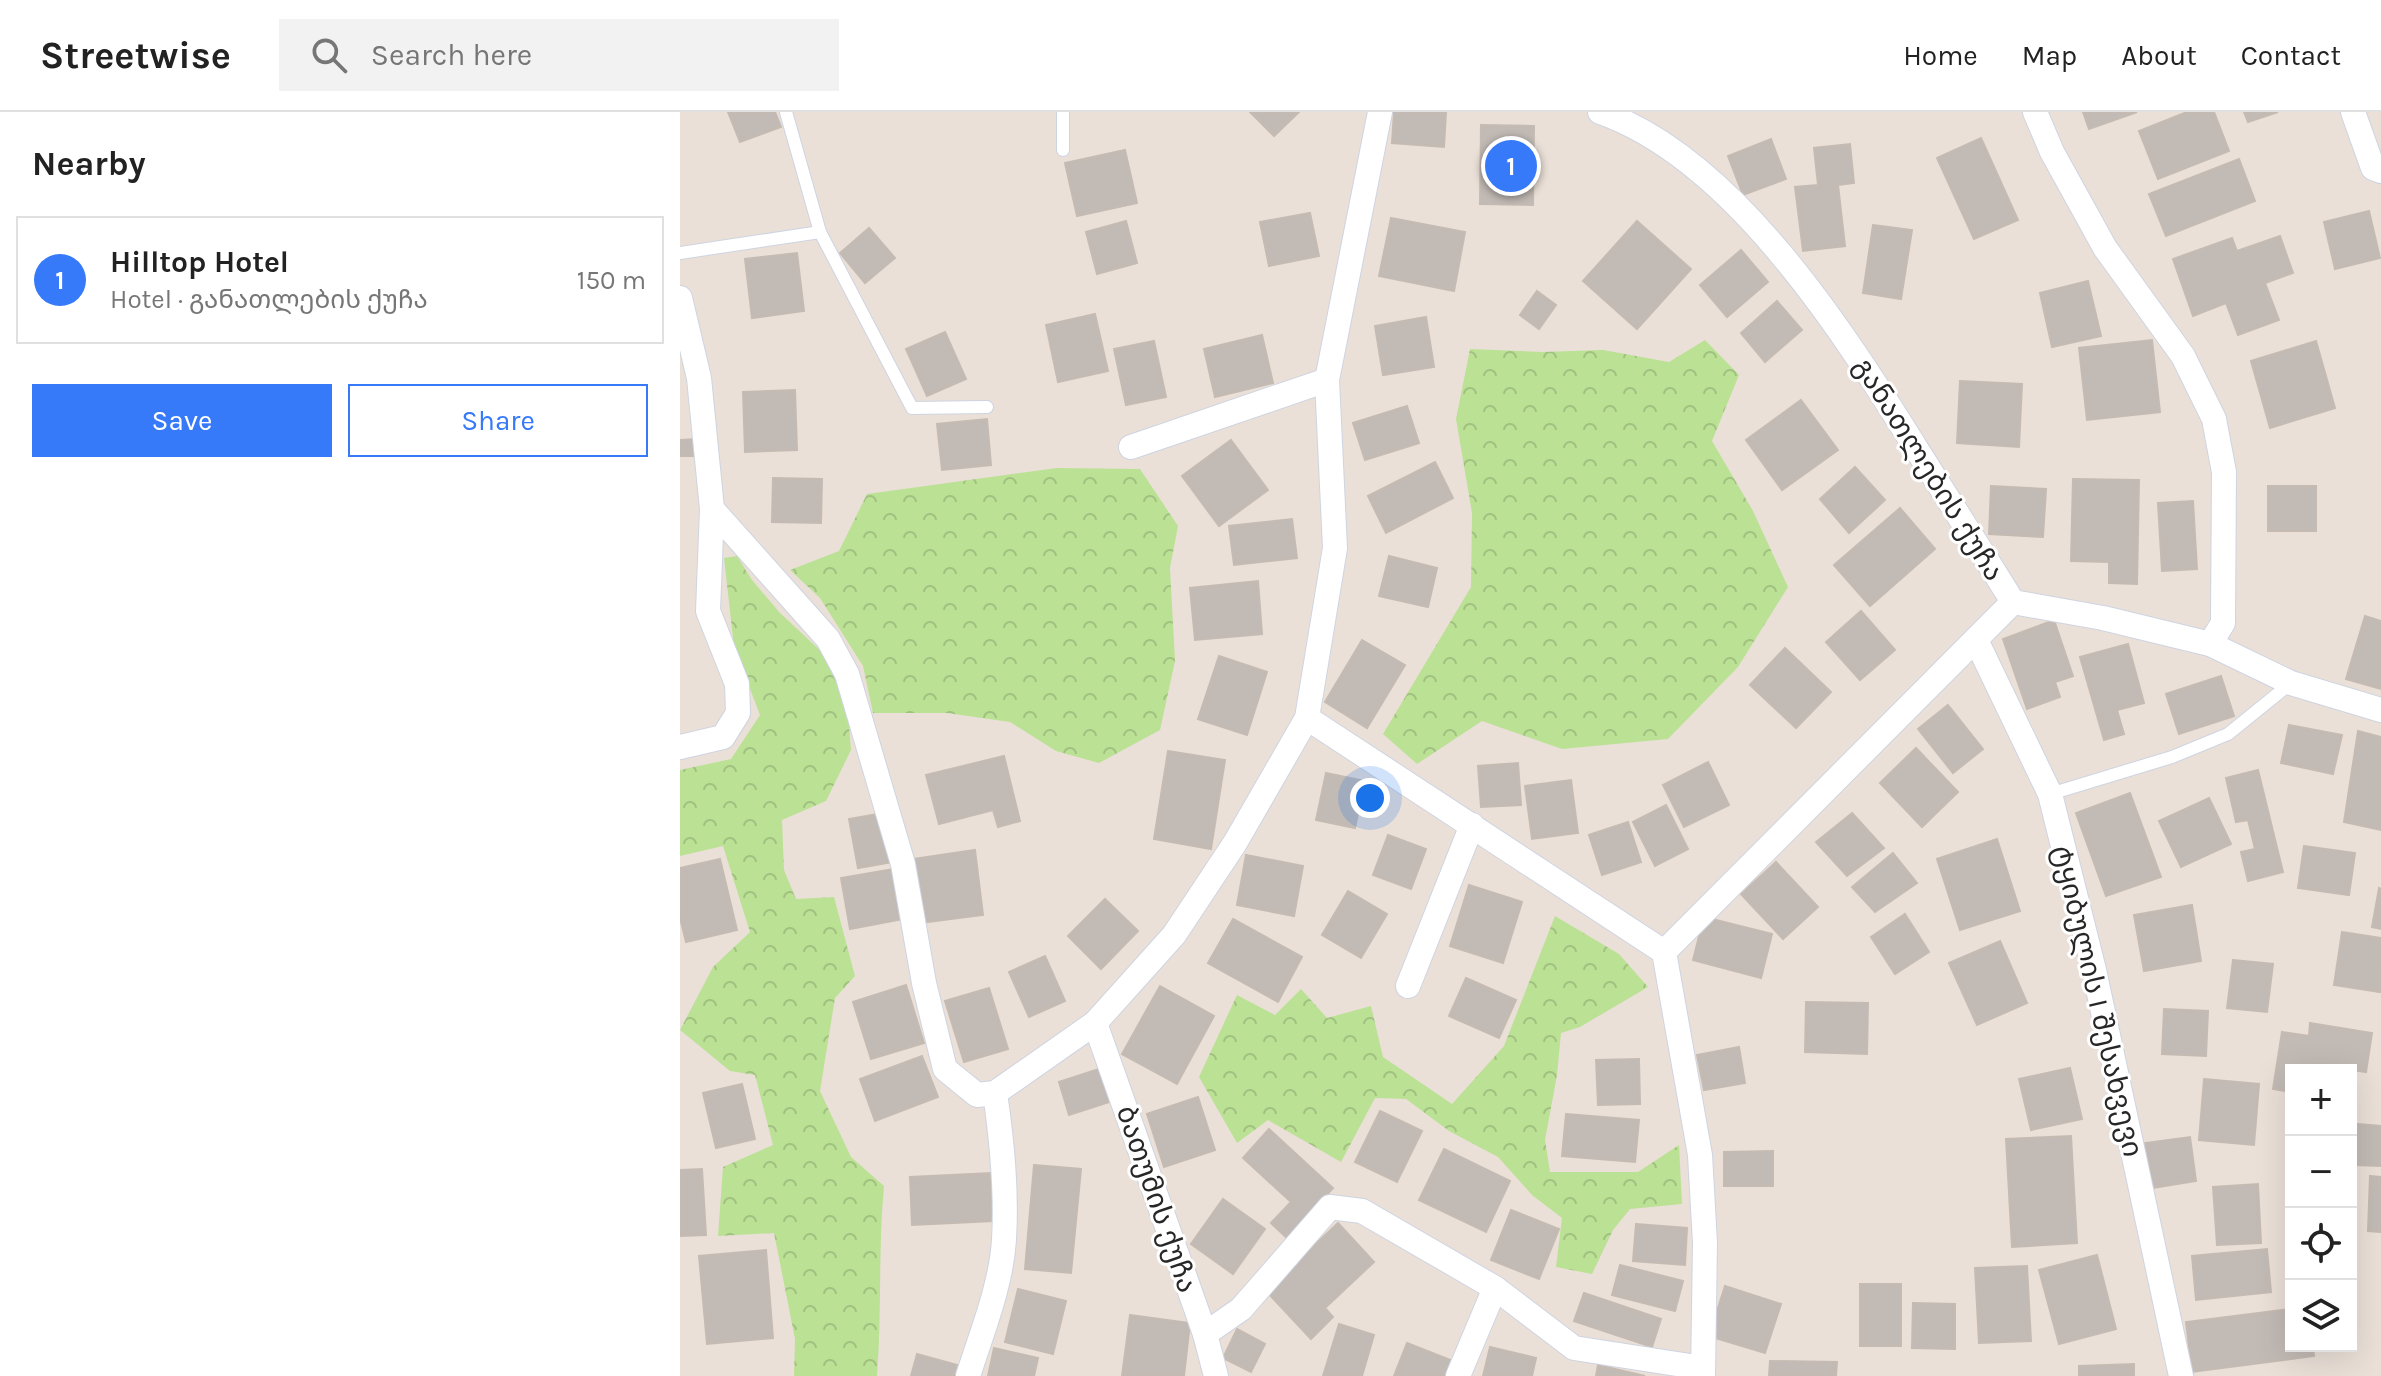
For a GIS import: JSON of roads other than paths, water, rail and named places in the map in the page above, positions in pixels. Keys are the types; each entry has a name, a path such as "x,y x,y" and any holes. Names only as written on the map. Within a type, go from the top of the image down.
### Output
{"street":[{"path":"712,509 828,639 847,674 903,864 924,983 945,1069 977,1095 995,1093 1095,1023 1174,935 1235,843 1307,718 1335,548 1327,380 1380,112"},
{"name":"განათლების ქუჩა","path":"1600,112 1626,116 1706,174 1785,259 1860,358 2013,602 2103,618 2210,644 2291,683 2381,710"},
{"path":"2035,112 2052,152 2105,248 2183,356 2214,419 2224,472 2223,623 2210,644"},
{"path":"2353,112 2373,168 2381,171"},
{"path":"680,298 699,378 712,509 708,611 737,684 738,713 723,737 680,747"},
{"path":"1131,447 1327,380"},
{"path":"1664,952 2013,602"},
{"name":"ტყიბულის I შესახვევი","path":"1976,640 2050,794 2094,970 2181,1376"},
{"path":"1205,1334 1241,1309 1330,1207 1362,1211 1495,1288 1574,1348 1703,1372 1705,1243 1700,1155 1664,952 1307,718"},
{"path":"1408,986 1472,825"},
{"name":"ბათუმის ქუჩა","path":"1095,1023 1205,1334 1216,1376"},
{"path":"968,1376 992,1303 1004,1242 1004,1156 995,1093"},
{"path":"1458,1376 1495,1288"}],"lane":[{"path":"786,112 820,232 912,408 987,407"},
{"path":"1063,112 1063,150"},
{"path":"680,253 820,232"},
{"path":"2050,794 2172,757 2228,734 2291,683"}],"place":[{"name":"Hilltop Hotel","path":"1511,166"}]}
